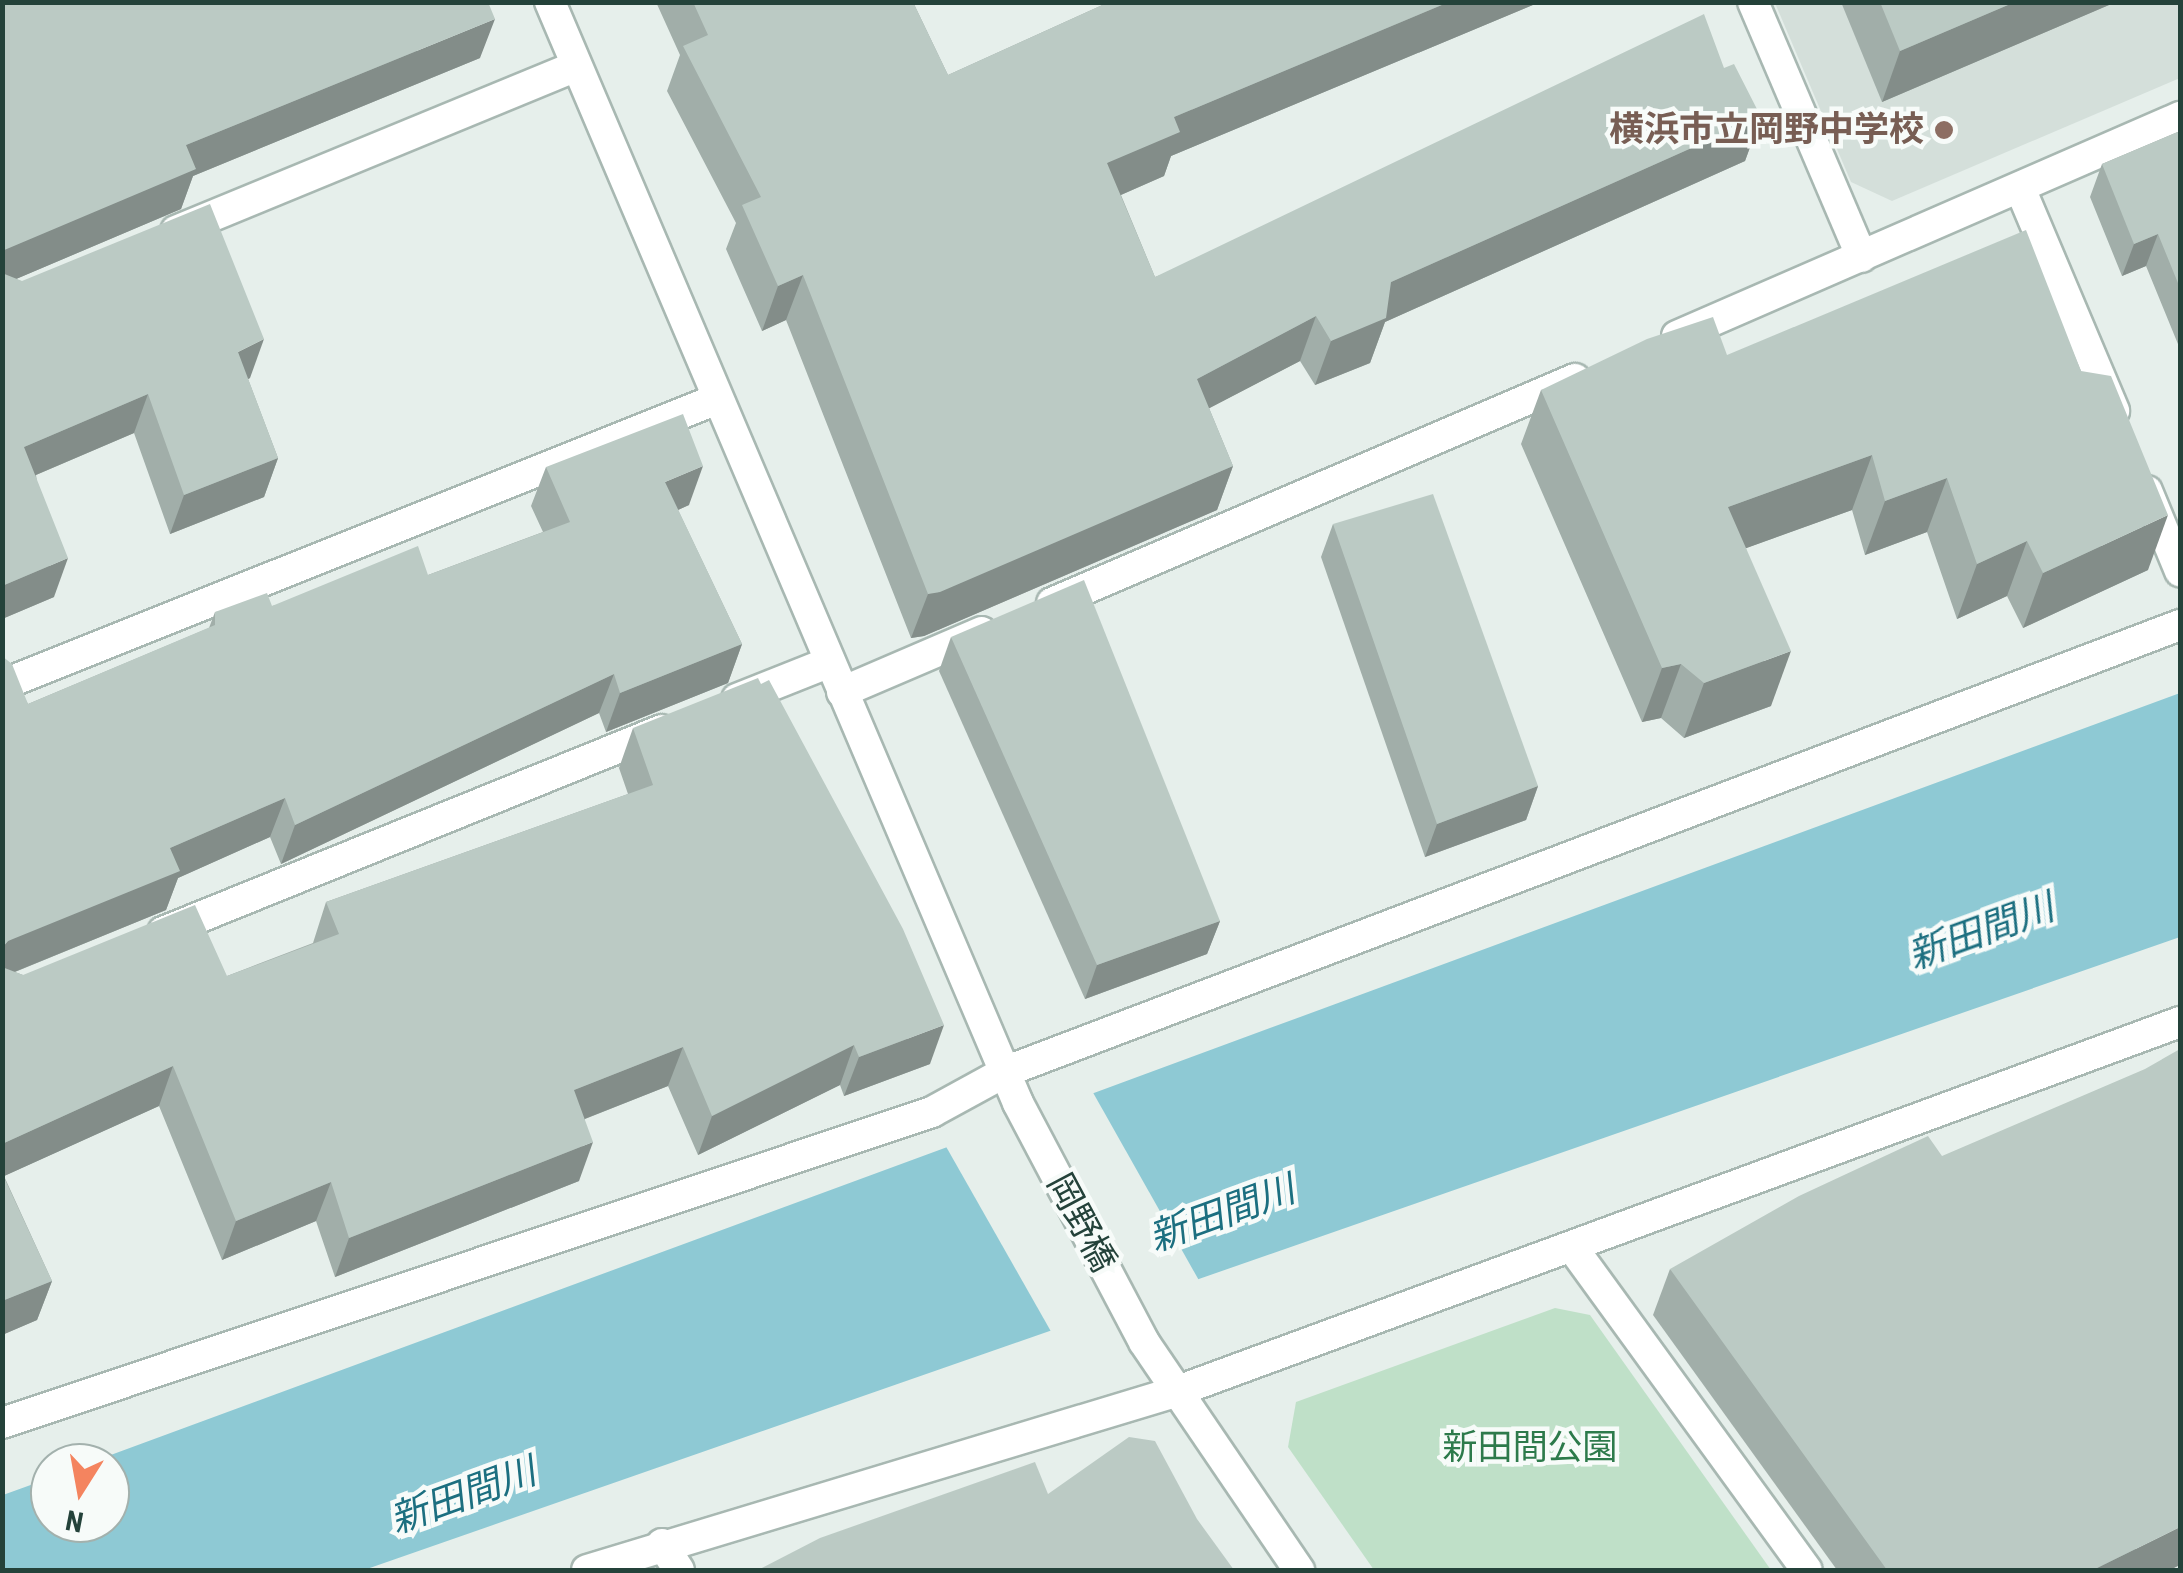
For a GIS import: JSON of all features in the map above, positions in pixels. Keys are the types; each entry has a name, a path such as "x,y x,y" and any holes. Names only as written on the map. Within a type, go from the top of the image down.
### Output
{"street":[{"name":"岡野橋","path":"550,2 1018,1104 1144,1342 1299,1570"},
{"path":"1753,2 1862,257"},
{"path":"146,244 576,66"},
{"path":"1643,350 2180,117"},
{"path":"2020,188 2180,571"},
{"path":"842,692 1607,366"},
{"path":"2,685 716,400"},
{"path":"2,1422 932,1112 1006,1071 2180,625"},
{"path":"130,946 830,662"},
{"path":"586,1570 1175,1392 2180,1022"},
{"path":"1572,1246 1807,1570"},
{"path":"662,1544 679,1570"}],"shaded area":[{"name":"横浜市立岡野中学校","path":"1775,3 2180,3 2180,78 1892,201 1851,182"}],"green space":[{"name":"新田間公園","path":"1555,1308 1590,1315 1771,1570 1374,1570 1288,1447 1296,1402"}],"water":[{"name":"新田間川","path":"2180,693 2180,937 364,1570 3,1570 3,1495 30,1485 30,1543 130,1543 130,1448"}],"pier":[{"path":"1091,1089 1201,1284 1053,1335 944,1143"}],"building":[{"path":"488,2 495,19 186,145 196,169 2,251 2,5"},
{"path":"693,2 913,2 948,75 1109,2 1449,2 1174,117 1180,132 1107,163 1155,277 1704,14 1724,68 1734,64 1761,117 1391,282 1386,318 1331,341 1316,316 1197,379 1233,466 928,594 803,275 778,286 742,205 761,197 683,46 708,35"},
{"path":"1880,2 2015,2 1900,51"},
{"path":"2180,131 2180,288 2158,234 2134,244 2102,164"},
{"path":"210,204 264,339 238,352 278,458 184,495 148,394 24,447 68,558 2,586 2,273 22,281"},
{"path":"2026,230 2081,371 2111,376 2168,515 2043,573 2027,541 1977,564 1947,478 1885,501 1872,455 1728,507 1791,651 1704,683 1681,664 1662,668 1541,390 1647,339 1713,317 1727,355"},
{"path":"683,414 703,466 665,482 742,644 620,693 614,674 295,825 285,798 170,848 180,871 8,941 2,948 2,656 12,664 28,704 215,625 215,612 267,593 272,606 418,546 428,575 570,522 546,467"},
{"path":"1433,494 1538,786 1437,824 1333,524"},
{"path":"1084,580 1220,921 1097,965 951,637"},
{"path":"758,678 761,684 769,680 903,929 944,1025 859,1057 854,1045 712,1116 683,1047 574,1090 593,1142 349,1238 331,1182 236,1221 173,1066 2,1144 2,967 23,975 195,905 227,976 339,934 326,902 653,785 633,728"},
{"path":"2180,1049 2180,1527 2093,1570 1887,1570 1670,1269 1799,1196 1928,1136 1942,1156 2145,1069"},
{"path":"2,1173 52,1281 2,1301"},
{"path":"1129,1437 1155,1441 1197,1519 1234,1570 758,1570 820,1538 1035,1462 1048,1494"}],"place":[{"name":"横浜市立岡野中学校","path":"1944,130"}]}
